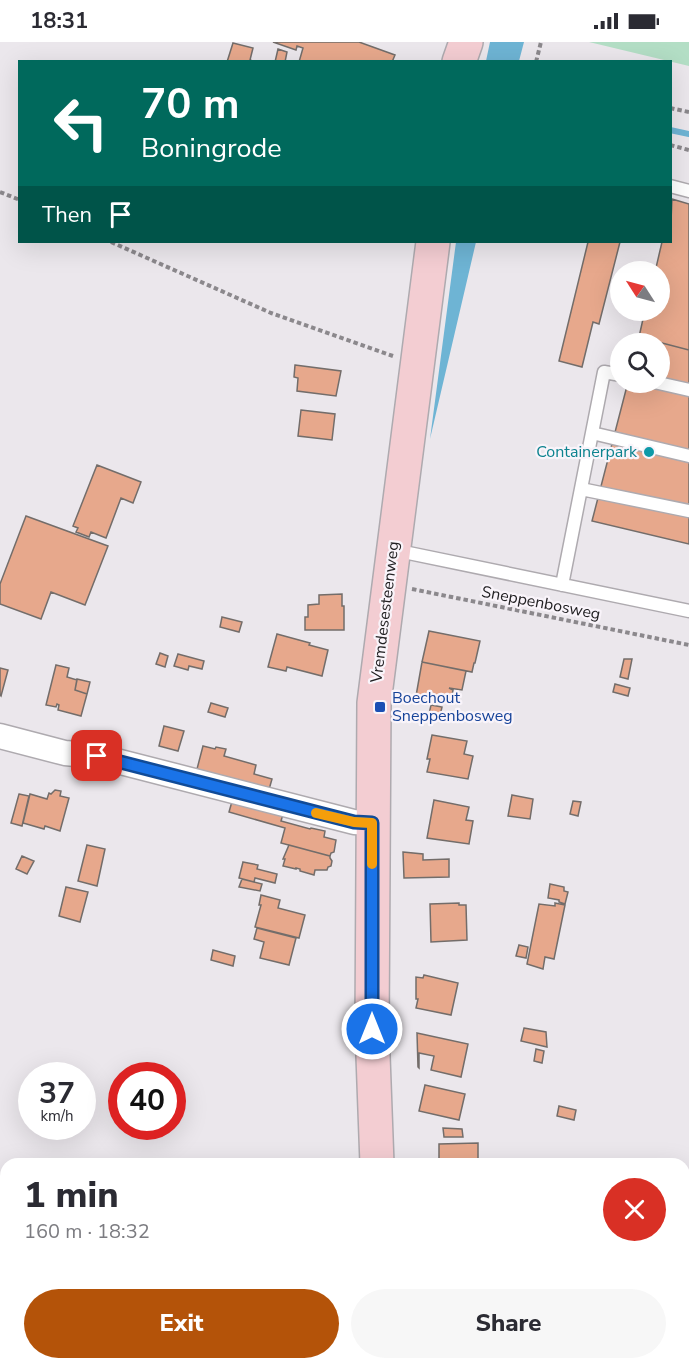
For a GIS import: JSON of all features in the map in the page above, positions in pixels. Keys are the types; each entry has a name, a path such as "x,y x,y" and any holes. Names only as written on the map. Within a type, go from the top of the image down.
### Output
{"street":[{"path":"460,60 466,42"},
{"name":"Vremdesesteenweg","path":"377,1158 372,1029 374,703 433,243"},
{"path":"0,736 65,753 97,756 354,822 372,823"}],"lane":[{"path":"672,187 689,191"},
{"path":"562,585 604,372 610,373"},
{"path":"670,386 689,390"},
{"path":"592,433 689,456"},
{"path":"581,489 689,511"},
{"path":"393,550 689,611"}],"path":[{"path":"536,60 541,42"},
{"path":"672,108 689,112"},
{"path":"672,146 689,150"},
{"path":"0,192 18,199"},
{"path":"113,243 271,314 418,362"},
{"name":"Sneppenbosweg","path":"388,584 689,645"}],"green space":[{"path":"589,42 689,42 689,66 672,62 672,60"}],"water":[{"path":"490,42 524,42 519,60 486,60"},
{"path":"456,243 476,243 430,439"}],"building":[{"path":"273,42 359,42 395,55 393,60 300,60 303,48 297,46 296,50"},
{"path":"233,43 253,48 250,60 228,60"},
{"path":"278,49 287,52 285,60 275,60"},
{"path":"672,199 689,204 689,350 670,345 670,333 640,333 643,321 670,321 670,261 658,261 662,243 672,243"},
{"path":"588,243 620,243 615,261 610,261 610,281 599,324 593,322 582,367 559,361"},
{"name":"Containerpark","path":"670,345 689,350 689,544 592,521 625,393 670,393"},
{"path":"295,365 341,371 336,396 297,391 298,378 294,377"},
{"path":"301,410 335,414 332,440 298,436"},
{"path":"97,465 141,482 133,503 121,498 106,538 91,532 89,537 76,532 78,528 73,526"},
{"path":"26,516 108,546 85,605 51,592 41,619 0,604 0,584"},
{"path":"342,594 344,630 305,630 308,605 319,604 319,595"},
{"path":"222,617 242,622 239,632 220,627"},
{"path":"429,631 480,641 472,672 422,662"},
{"path":"277,634 328,650 322,676 287,667 286,671 268,667"},
{"path":"160,653 168,656 165,667 156,664"},
{"path":"178,654 204,661 202,669 189,666 188,670 174,666"},
{"path":"624,659 632,659 628,679 620,677"},
{"path":"422,662 466,671 462,690 449,688 453,690 451,700 446,702 416,696"},
{"path":"56,665 69,668 67,677 77,680 75,690 87,694 81,716 58,710 59,705 57,704 56,707 46,705"},
{"path":"0,668 8,670 1,696 0,695"},
{"path":"77,679 90,682 87,694 75,690"},
{"path":"615,684 630,688 628,696 613,692"},
{"path":"211,703 228,708 225,717 208,712"},
{"path":"431,705 442,707 440,716 429,714"},
{"path":"164,726 184,731 178,751 159,746"},
{"path":"432,735 467,741 464,754 473,756 468,779 427,772"},
{"path":"203,746 226,749 224,756 256,765 254,774 272,779 268,793 197,769"},
{"path":"55,790 61,791 60,796 69,798 60,831 23,823 30,794 47,799 49,793"},
{"path":"19,794 29,796 22,826 11,823"},
{"path":"512,795 533,799 530,819 508,816"},
{"path":"233,798 284,811 281,821 325,831 324,837 336,840 334,852 330,856 281,843 285,828 229,812"},
{"path":"434,800 469,807 466,820 473,821 469,844 427,838"},
{"path":"573,801 581,802 578,816 570,814"},
{"path":"87,845 105,849 97,886 78,881"},
{"path":"289,845 330,856 331,866 327,870 315,870 314,875 300,871 300,869 283,866 285,859 283,859"},
{"path":"403,852 423,854 423,860 449,859 449,877 404,878"},
{"path":"22,856 34,861 27,874 16,869"},
{"path":"243,862 258,865 257,869 277,874 275,883 255,878 254,882 239,878"},
{"path":"242,879 262,884 260,891 239,887"},
{"path":"550,884 564,887 564,891 568,892 565,904 548,898"},
{"path":"66,887 88,892 80,922 59,916"},
{"path":"261,895 280,900 278,908 305,915 299,938 255,927 261,905 259,905"},
{"path":"459,903 459,905 466,905 467,940 431,942 430,904"},
{"path":"555,903 565,905 554,959 545,957 543,969 527,964 539,904 555,906"},
{"path":"257,928 296,938 289,965 260,958 264,942 254,939"},
{"path":"519,945 528,947 526,958 516,956"},
{"path":"213,950 235,956 233,966 211,960"},
{"path":"424,975 458,983 451,1015 416,1008 418,999 416,999 416,977 423,978"},
{"path":"524,1028 546,1032 547,1047 521,1041"},
{"path":"417,1033 468,1044 461,1077 431,1070 434,1056 419,1053 418,1067"},
{"path":"536,1049 544,1051 542,1063 534,1061"},
{"path":"425,1085 465,1094 459,1120 419,1111"},
{"path":"559,1106 576,1110 574,1120 557,1116"},
{"path":"443,1128 462,1129 463,1137 444,1137"},
{"path":"478,1143 478,1158 439,1158 439,1144"}],"waterway":[{"path":"672,130 689,134"}],"slow traffic":[{"path":"316,813 354,822 372,823 372,864"}],"place":[{"name":"Containerpark","path":"649,452"},
{"name":"Boechout Sneppenbosweg","path":"380,707"}],"route":[{"path":"97,756 354,822 372,823 372,1029"}]}
